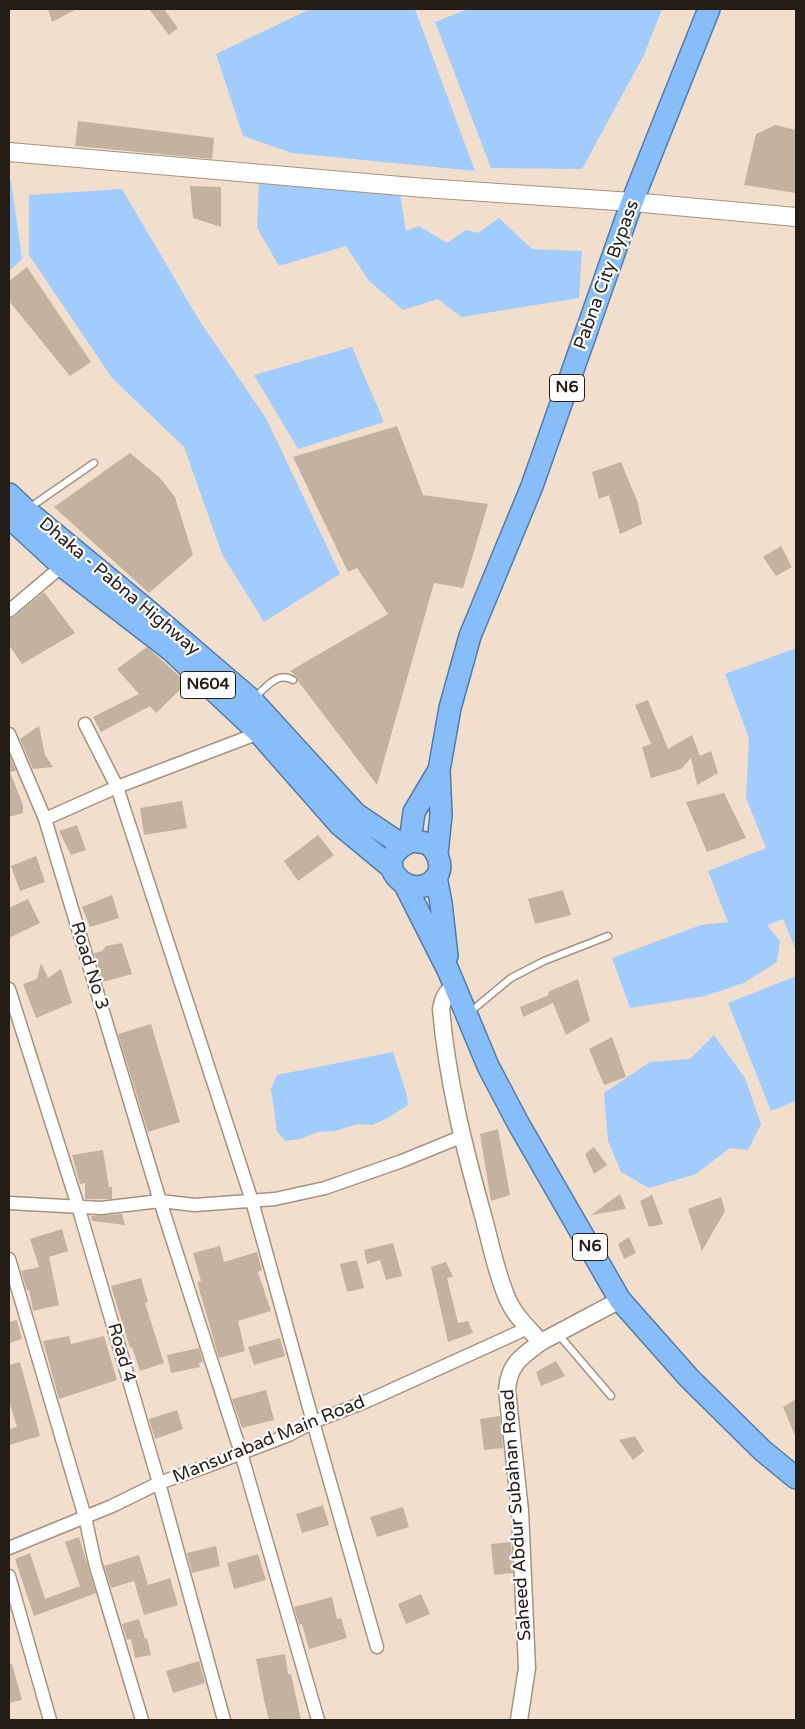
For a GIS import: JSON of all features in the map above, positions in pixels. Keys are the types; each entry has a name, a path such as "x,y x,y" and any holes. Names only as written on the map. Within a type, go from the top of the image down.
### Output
{"highway":[{"name":"Pabna City Bypass","path":"437,854 441,815 439,770 450,708 470,636 532,486 632,202 709,9"},
{"name":"Dhaka - Pabna Highway","path":"9,494 16,516 62,566 141,616 172,651 348,820 392,868"},
{"name":"Dhaka - Pabna Highway","path":"16,516 141,616 252,700 348,820 406,844"},
{"name":"Pabna City Bypass","path":"406,844 414,812 439,770"},
{"name":"N604","path":"406,844 413,841 425,843 433,848 437,854"},
{"path":"392,868 393,857 397,849 406,844"},
{"path":"437,854 439,869 436,877 451,978"},
{"name":"N604","path":"392,868 396,877 405,884"},
{"path":"405,884 417,887 428,883 436,877"},
{"name":"N6","path":"405,884 451,978 488,1066 518,1123 620,1300 689,1378 762,1451 796,1478"}],"main road":[{"path":"9,152 424,188 632,202 796,217"}],"street":[{"path":"9,612 62,566"},
{"path":"85,724 117,787 252,1202 377,1647"},
{"name":"Road No 3","path":"9,734 45,819 160,1202 241,1453 318,1720"},
{"path":"45,819 117,787 259,734"},
{"path":"451,978 447,992 442,1000 441,1009 463,1136 494,1257 508,1300 516,1314 541,1342"},
{"name":"Road 4","path":"9,989 78,1206 159,1483 224,1720"},
{"path":"9,1203 101,1208 160,1202 195,1205 275,1199 326,1188 402,1161 463,1136"},
{"path":"9,1259 85,1517 95,1563 142,1720"},
{"name":"Saheed Abdur Subahan Road","path":"519,1720 527,1668 520,1511 507,1390 508,1378 519,1358 541,1342 620,1300"},
{"name":"Mansurabad Main Road","path":"9,1548 85,1517 159,1483 205,1468 289,1435 313,1422 365,1402 528,1328"},
{"path":"9,1576 50,1720"}],"lane":[{"path":"16,516 94,463"},
{"path":"252,700 279,677 286,676 292,680"},
{"path":"467,1014 511,978 544,961 608,936"},
{"path":"558,1333 611,1396"}],"water":[{"path":"310,9 415,9 475,171 292,153 243,136 216,54"},
{"path":"468,9 662,9 644,55 582,169 491,168 435,22"},
{"path":"9,181 11,181 22,259 9,271"},
{"path":"259,183 400,194 406,231 419,226 447,243 466,230 478,233 499,218 532,249 582,251 579,298 461,317 438,299 403,310 369,281 346,246 279,266 257,228"},
{"path":"122,189 199,320 266,418 340,574 264,622 222,554 184,447 112,378 29,255 29,195"},
{"path":"352,347 384,422 298,449 254,375"},
{"path":"796,648 796,950 783,919 767,925 780,941 777,962 744,983 705,996 630,1008 612,958 701,925 728,922 708,871 766,848 746,798 749,738 725,674"},
{"path":"796,976 796,1101 771,1111 728,1003"},
{"path":"714,1035 745,1078 761,1124 748,1150 730,1148 696,1174 649,1188 621,1172 608,1141 604,1093 650,1062 690,1059"},
{"path":"393,1052 407,1095 408,1105 386,1119 372,1125 358,1124 335,1131 318,1132 300,1139 285,1141 277,1131 271,1089 277,1075"}],"building":[{"path":"48,9 77,9 52,22"},
{"path":"149,9 164,9 178,28 169,35"},
{"path":"78,121 214,138 212,159 75,146"},
{"path":"775,125 796,130 796,193 744,185 756,134"},
{"path":"190,186 221,187 221,227 193,218"},
{"path":"27,267 91,362 70,376 9,301 9,281"},
{"path":"397,426 423,495 488,504 463,588 434,583 377,785 298,681 297,677 290,671 388,614 357,568 348,572 293,457"},
{"path":"130,453 160,478 175,497 193,555 149,593 54,507"},
{"path":"621,462 638,503 642,524 620,534 609,495 599,499 592,472"},
{"path":"781,546 792,567 776,576 763,557"},
{"path":"44,592 75,633 22,664 9,645 9,619"},
{"path":"147,647 187,683 156,713 150,706 101,732 93,717 139,694 117,669"},
{"path":"648,700 668,749 692,735 700,756 711,751 718,773 697,785 691,758 681,769 651,778 642,747 651,744 635,705"},
{"path":"39,726 45,755 53,767 33,769 20,739"},
{"path":"9,754 16,771 10,772 23,805 23,813 9,817"},
{"path":"724,793 746,838 707,852 686,802"},
{"path":"182,801 187,828 144,835 140,808"},
{"path":"77,825 86,850 71,855 59,831"},
{"path":"318,835 334,855 298,881 284,861"},
{"path":"36,856 45,882 20,891 11,866"},
{"path":"563,890 571,915 535,924 528,899"},
{"path":"112,895 119,918 90,927 82,907"},
{"path":"28,899 40,923 9,938 9,908"},
{"path":"122,943 132,974 103,982 94,953 102,951 106,946"},
{"path":"41,963 48,978 61,969 72,1003 36,1018 23,984 37,979"},
{"path":"578,979 590,1021 566,1035 553,1003 523,1017 520,1007 549,995 548,992"},
{"path":"151,1024 180,1122 148,1132 118,1034"},
{"path":"612,1037 626,1077 604,1085 589,1049"},
{"path":"498,1129 510,1195 491,1201 480,1134"},
{"path":"594,1147 607,1165 594,1174 585,1154"},
{"path":"103,1150 109,1187 112,1187 112,1199 85,1199 85,1183 80,1184 72,1155"},
{"path":"620,1194 626,1209 591,1215"},
{"path":"652,1195 663,1224 649,1227 640,1201"},
{"path":"721,1197 725,1211 702,1251 688,1209"},
{"path":"122,1214 125,1225 92,1221 91,1216"},
{"path":"62,1229 68,1251 49,1257 59,1305 33,1311 29,1290 27,1290 21,1271 39,1267 30,1239"},
{"path":"629,1237 636,1253 624,1259 618,1244"},
{"path":"393,1243 402,1276 386,1280 380,1260 367,1264 364,1250"},
{"path":"220,1246 224,1262 257,1252 262,1270 258,1272 271,1311 238,1321 245,1351 219,1358 197,1282 201,1281 193,1253"},
{"path":"357,1260 364,1288 347,1292 340,1264"},
{"path":"446,1262 453,1277 447,1278 458,1323 468,1321 473,1333 448,1342 431,1267"},
{"path":"141,1278 148,1302 145,1303 164,1363 140,1371 132,1347 130,1348 111,1286"},
{"path":"17,1320 22,1339 9,1343 9,1322"},
{"path":"69,1336 71,1344 104,1336 117,1380 59,1399 43,1341"},
{"path":"280,1338 285,1356 254,1365 248,1347"},
{"path":"199,1348 203,1362 199,1363 200,1367 171,1373 167,1355"},
{"path":"556,1361 565,1376 541,1386 536,1372"},
{"path":"20,1362 40,1436 9,1445 9,1429 17,1427 9,1401 9,1365"},
{"path":"266,1390 274,1420 242,1428 232,1399"},
{"path":"796,1399 796,1438 783,1407"},
{"path":"177,1410 183,1429 155,1439 149,1419"},
{"path":"500,1416 503,1448 484,1450 480,1419"},
{"path":"635,1436 644,1451 633,1460 619,1440"},
{"path":"323,1505 329,1525 302,1533 296,1514"},
{"path":"403,1507 409,1527 377,1537 370,1517"},
{"path":"79,1537 96,1593 34,1616 15,1559 30,1553 45,1599 80,1586 65,1542"},
{"path":"511,1542 513,1573 494,1575 491,1544"},
{"path":"216,1546 220,1566 192,1573 187,1553"},
{"path":"258,1554 266,1580 234,1589 227,1563"},
{"path":"139,1555 148,1585 170,1578 178,1605 144,1615 134,1581 111,1588 104,1566"},
{"path":"421,1594 430,1614 406,1624 398,1604"},
{"path":"332,1597 337,1619 341,1618 347,1638 309,1649 302,1624 299,1625 294,1607"},
{"path":"139,1619 145,1639 147,1638 151,1655 135,1658 131,1639 127,1640 122,1624"},
{"path":"285,1654 288,1674 291,1674 301,1720 269,1720 256,1659"},
{"path":"199,1661 205,1683 173,1693 166,1671"},
{"path":"9,1664 12,1664 22,1700 9,1703"}]}
